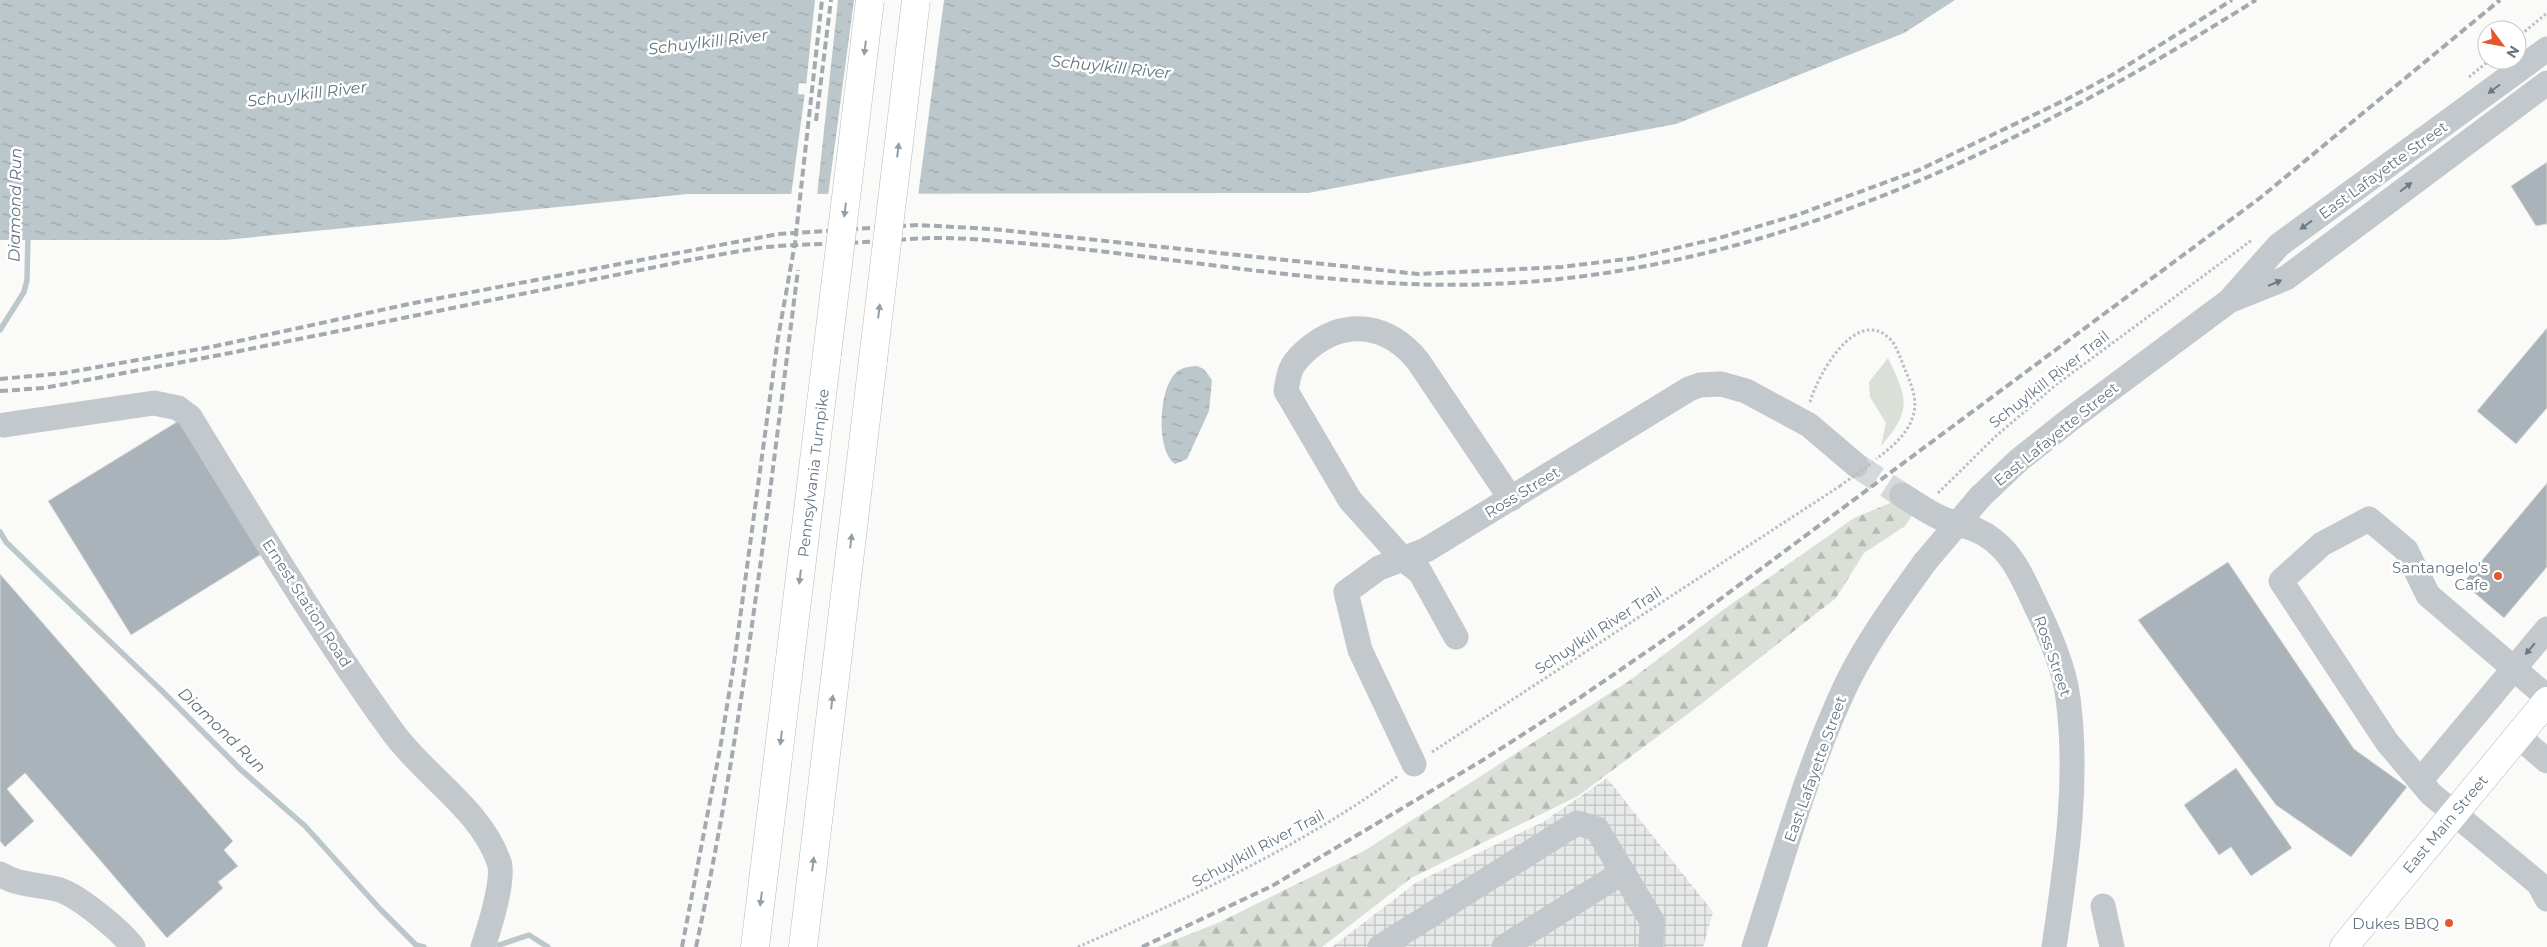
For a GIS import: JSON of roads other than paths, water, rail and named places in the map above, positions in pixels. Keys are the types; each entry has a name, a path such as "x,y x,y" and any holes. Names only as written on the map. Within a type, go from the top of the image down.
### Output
{"main road":[{"name":"Pennsylvania Turnpike","path":"756,947 870,0"},
{"path":"803,947 916,0"},
{"name":"East Main Street","path":"2344,947 2547,699"}],"street":[{"name":"East Lafayette Street","path":"1754,947 1806,784 1848,682 1875,633 1925,562 1980,497 2019,460 2072,418 2230,301 2279,244 2547,49"},
{"name":"East Lafayette Street","path":"2230,301 2286,278 2547,83"},
{"path":"1456,637 1420,572 1403,559 1350,500 1286,391 1290,370 1301,354 1320,339 1336,332 1356,329 1375,330 1405,345 1418,361 1511,499"},
{"name":"Ross Street","path":"1414,764 1360,650 1346,592 1379,568 1426,550 1689,389 1700,385 1721,384 1737,387 1810,425 1864,464"},
{"name":"Ernest Station Road","path":"4,426 154,403 178,408 190,417 315,620 394,734 485,833 500,864 498,890 483,947"},
{"name":"Ross Street","path":"1902,495 1942,519 1972,526 1993,540 2013,558 2057,658 2068,697 2072,762 2070,836 2054,947"},
{"path":"2547,699 2428,595 2406,550 2369,519 2322,544 2281,581 2387,742 2431,794 2539,884 2547,899"},
{"path":"2420,781 2547,629"},
{"path":"2518,736 2547,761"},
{"path":"1380,947 1577,824 1597,829 1652,921 1647,944"},
{"path":"1504,947 1623,872"},
{"path":"0,874 26,884 58,890 78,898 132,947"},
{"path":"2103,906 2112,947"}],"water":[{"name":"Schuylkill River","path":"0,0 1955,0 1904,33 1676,124 1308,193 688,194 225,240 0,240","holes":["799,83 824,85 823,96 798,94"]},
{"path":"1197,366 1204,369 1212,380 1209,411 1187,459 1175,464 1169,457 1162,435 1162,408 1168,384 1173,376 1184,368"}],"waterway":[{"name":"Diamond Run","path":"0,330 24,292 27,280 28,233"},
{"name":"Diamond Run","path":"0,532 6,542 163,692 240,769 305,826 380,909 416,945 424,947"},
{"name":"Diamond Run","path":"499,945 529,935 548,947"}],"tunnel":[{"path":"1856,465 1902,495"}],"railway":[{"path":"682,947 720,749 734,663 778,338 795,243 822,0"},
{"path":"816,121 831,0"},
{"path":"0,379 64,373 211,347 409,304 778,234 918,225 992,229 1418,274 1562,267 1634,258 1719,238 1797,215 1919,170 2067,99 2112,75 2232,0"},
{"path":"0,391 44,388 220,355 695,259 779,246 929,238 967,239 1053,246 1320,278 1410,284 1525,282 1637,268 1746,242 1853,207 1957,164 2059,114 2159,59 2256,0"},
{"path":"1142,947 1272,886 1483,760 1578,699 1684,626 2260,198 2500,0"},
{"path":"696,947 713,863 742,694 766,525 798,270"}],"place":[{"name":"Santangelo's Cafe","path":"2498,576"},
{"name":"Dukes BBQ","path":"2449,923"}]}
